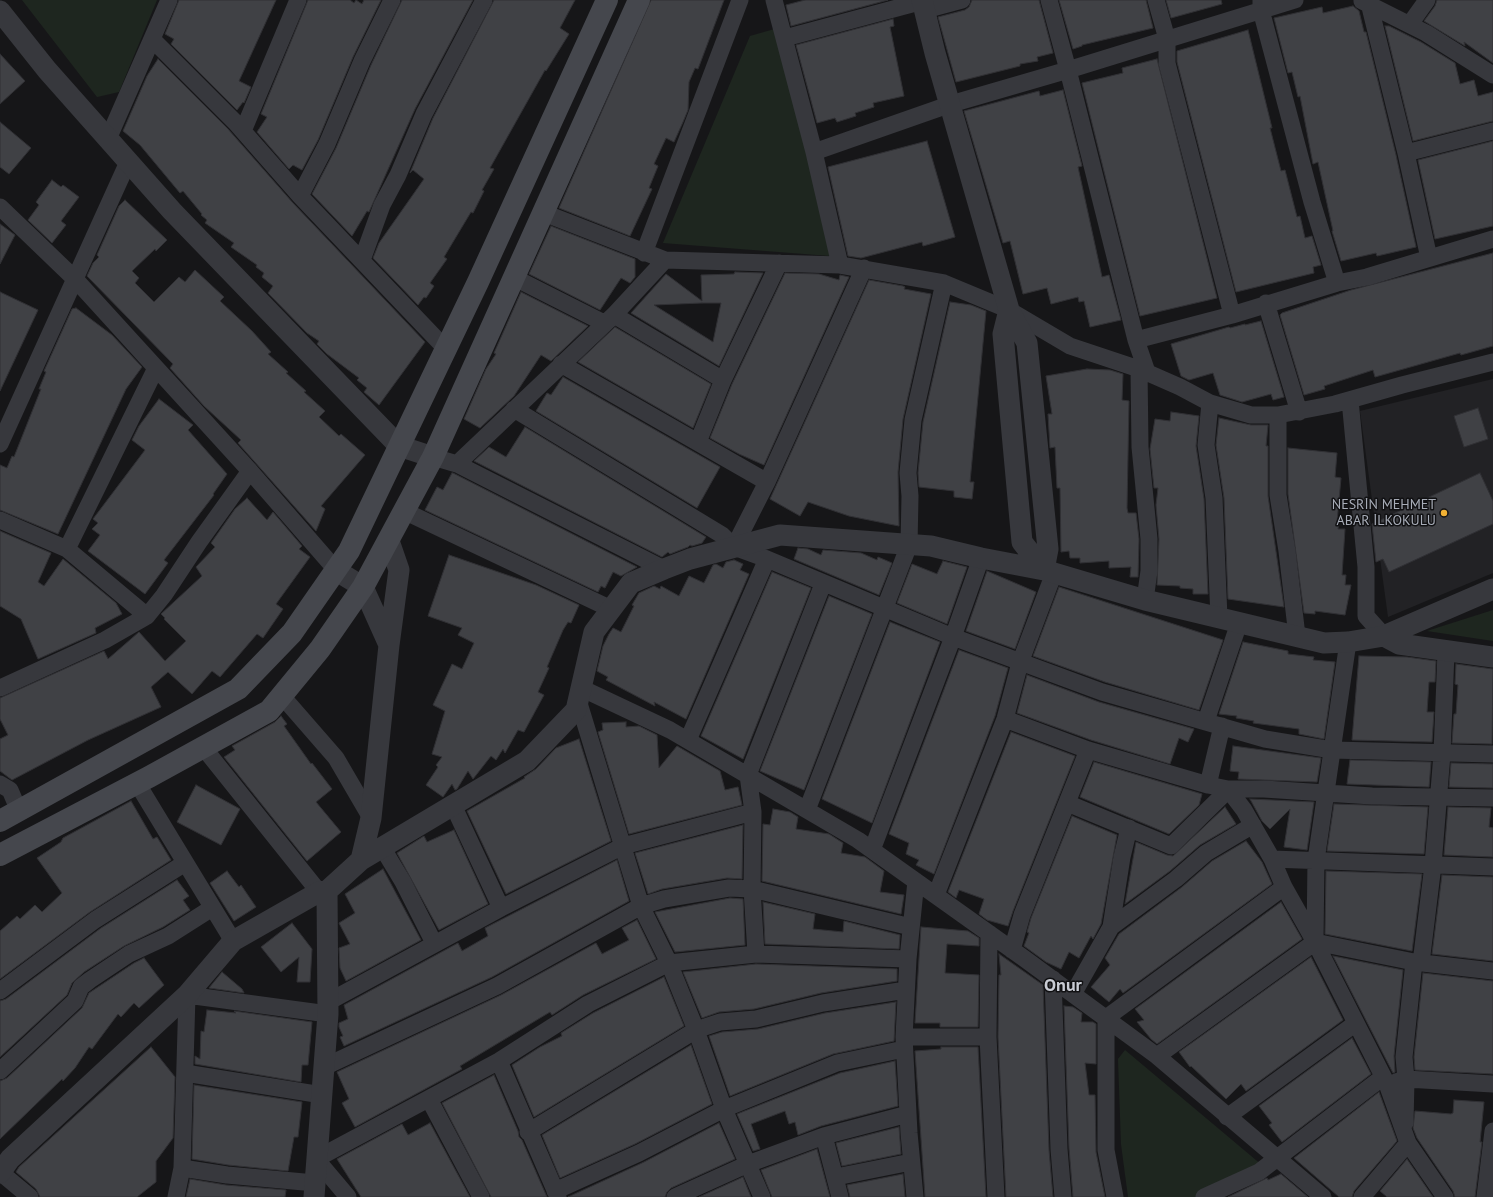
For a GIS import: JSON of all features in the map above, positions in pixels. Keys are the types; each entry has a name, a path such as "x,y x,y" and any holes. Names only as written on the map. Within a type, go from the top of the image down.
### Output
{"main road":[{"path":"0,821 238,689 292,632 337,571 349,551 446,349 607,0"},
{"path":"0,855 269,711 320,649 363,587 433,457 639,0"}],"street":[{"path":"108,139 169,0"},
{"path":"243,130 298,0"},
{"path":"300,196 328,144 362,61 392,0"},
{"path":"362,260 382,206 398,174 424,114 484,0"},
{"path":"644,253 740,0"},
{"path":"776,0 814,152 840,265"},
{"path":"785,38 923,4 962,0"},
{"path":"1049,0 1143,370 1140,448 1149,539 1149,571 1145,600"},
{"path":"1156,0 1167,39 1168,62 1232,315"},
{"path":"814,152 951,104 1167,39 1261,5 1295,0"},
{"path":"1410,24 1427,0"},
{"path":"1364,2 1410,24 1493,75"},
{"path":"1364,2 1406,153 1429,258"},
{"path":"923,4 1009,310 1002,334 1022,542 1049,571"},
{"path":"1261,5 1312,202 1337,283"},
{"path":"0,11 47,70 172,211 399,446 457,464 664,568"},
{"path":"152,39 243,130 300,196 446,349"},
{"path":"1406,153 1493,131"},
{"path":"0,444 5,419 75,279 128,162"},
{"path":"0,207 75,279 250,471 337,571 363,587 389,645"},
{"path":"544,212 644,253 665,260 840,265 944,283 1009,310 1070,346 1143,370 1210,403 1251,415 1278,415 1299,412 1493,362"},
{"path":"1136,340 1232,315 1266,303 1337,283 1368,277 1493,239"},
{"path":"457,464 609,319 665,260"},
{"path":"698,442 722,380 779,263"},
{"path":"734,547 767,482 864,268"},
{"path":"513,277 609,319 722,380"},
{"path":"807,810 909,545 910,496 908,473 913,420 944,283"},
{"path":"1266,303 1299,412"},
{"path":"561,364 767,482"},
{"path":"67,549 156,368"},
{"path":"1350,400 1366,567 1366,616 1384,636 1399,644 1446,652 1493,657"},
{"path":"1210,403 1206,445 1214,498 1219,618"},
{"path":"514,409 722,535 734,547 768,559 823,584 954,637 996,652 1020,663 1102,692 1265,739 1332,750 1442,754 1493,754"},
{"path":"1278,415 1278,495 1288,551 1297,636"},
{"path":"0,688 106,640 147,616 164,595 199,542 250,471"},
{"path":"404,511 611,609"},
{"path":"0,520 67,549 147,616"},
{"path":"30,1197 0,1172 10,1159 187,995 233,941 323,891 360,860 528,762 576,710 594,632 631,582 664,568 690,558 780,536 931,546 981,558 1049,571 1145,600 1324,642 1348,642 1384,636 1493,589"},
{"path":"360,860 371,818 389,645 399,570 389,540"},
{"path":"872,850 954,637 981,558"},
{"path":"688,740 768,559"},
{"path":"936,895 1005,719 1020,663 1049,571"},
{"path":"756,954 752,889 753,812 748,775 823,584"},
{"path":"1206,721 1239,623"},
{"path":"1315,942 1316,860 1348,642"},
{"path":"1362,1197 1406,1139 1406,1079 1404,1057 1433,865 1442,754 1446,652"},
{"path":"580,694 688,740 872,850 1053,979 1157,1056 1323,1197"},
{"path":"580,694 641,906 669,963 696,1030 724,1109 762,1197"},
{"path":"282,696 336,758 371,818"},
{"path":"1005,719 1088,750 1228,790 1326,792 1372,796 1493,798"},
{"path":"1208,785 1222,726"},
{"path":"182,1168 315,1190 316,1159 328,1008 323,891 203,747"},
{"path":"1012,950 1022,915 1088,750"},
{"path":"137,783 233,941"},
{"path":"0,784 10,790 19,811"},
{"path":"1067,803 1171,846 1228,790"},
{"path":"1228,790 1244,810 1272,859 1284,886 1315,942 1385,1080 1406,1139 1444,1196"},
{"path":"454,805 501,908"},
{"path":"187,995 328,1008 434,943 623,846 753,812"},
{"path":"1111,926 1176,879 1206,853 1253,826"},
{"path":"1073,994 1111,926 1122,857 1129,828"},
{"path":"382,847 403,882 434,943"},
{"path":"1272,859 1493,867"},
{"path":"0,991 96,920 186,864"},
{"path":"915,1197 911,1162 904,1043 908,959 916,881"},
{"path":"1106,1018 1284,886"},
{"path":"324,1067 497,986 641,906 664,899 729,888 752,889 911,927"},
{"path":"0,1071 75,1001 81,988 90,980 129,954 168,936 212,908"},
{"path":"989,933 988,1037 996,1197"},
{"path":"1157,1056 1315,942 1418,962 1493,971"},
{"path":"316,1159 499,1061 588,1004 669,963 756,954 908,959"},
{"path":"1053,979 1059,1149 1063,1197"},
{"path":"528,1132 696,1030 720,1022 756,1019 823,1003 906,990"},
{"path":"176,1197 182,1168 187,995"},
{"path":"1106,1018 1106,1150 1115,1197"},
{"path":"1227,1117 1356,1023"},
{"path":"499,1061 528,1132 557,1194 724,1109 837,1063 904,1043 988,1037"},
{"path":"184,1073 322,1095"},
{"path":"1204,1197 1259,1172 1276,1158 1385,1080 1406,1079 1493,1084"},
{"path":"429,1099 481,1197"},
{"path":"674,1197 692,1193 748,1164 824,1136 908,1114"},
{"path":"1485,1197 1493,1131"},
{"path":"824,1136 836,1177 840,1197"},
{"path":"316,1159 348,1197"},
{"path":"836,1177 911,1162"}],"shaded area":[{"path":"22,0 157,0 119,92 97,97"},
{"path":"778,28 830,256 663,243 750,36"},
{"path":"1493,379 1493,573 1388,617 1360,411"},
{"path":"1493,610 1493,641 1427,631"},
{"path":"1125,1050 1263,1166 1196,1197 1128,1197 1121,1144 1118,1059"}],"building":[{"path":"179,0 276,0 239,81 251,87 244,103 243,102 237,110 171,44 174,39 165,34"},
{"path":"308,0 350,0 354,3 356,0 362,4 364,0 381,0 353,57 318,140 302,170 293,165 289,169 257,132 267,117 261,114"},
{"path":"402,0 473,0 415,109 369,212 367,211 352,236 312,194 336,148 371,65"},
{"path":"494,0 575,0 560,28 569,34 546,71 545,70 490,168 494,169 482,190 484,191 473,213 471,212 444,257 447,259 430,283 434,286 426,298 424,297 418,305 373,258 379,243 424,179 413,170 410,173 433,118"},
{"path":"651,0 724,0 698,69 695,68 689,82 688,110 674,142 666,138 654,164 658,166 649,188 652,189 630,236 559,208"},
{"path":"805,0 888,0 791,26 786,5"},
{"path":"972,0 1039,0 1053,53 1037,57 1038,61 1020,64 1020,66 956,82 938,17 965,10 969,7"},
{"path":"1059,0 1146,0 1153,28 1082,45 1073,49"},
{"path":"1166,0 1221,0 1222,4 1171,18"},
{"path":"1437,0 1493,0 1493,63 1464,42 1465,46 1424,21 1435,6"},
{"path":"1353,6 1359,11 1364,32 1366,32 1396,155 1416,247 1377,256 1376,253 1341,261 1332,231 1318,162 1313,164 1300,96 1298,97 1292,72 1288,73 1274,18 1322,7 1323,13"},
{"path":"893,19 894,26 890,27 904,96 873,103 874,107 855,113 856,116 837,122 835,118 817,123 796,45"},
{"path":"1385,26 1389,26 1421,42 1455,63 1460,84 1474,80 1478,96 1493,92 1493,121 1413,141"},
{"path":"1248,30 1281,171 1285,170 1297,217 1300,216 1305,238 1312,236 1321,265 1313,267 1314,273 1236,292 1177,62 1177,51"},
{"path":"0,54 25,81 0,104"},
{"path":"158,59 228,129 293,203 425,342 379,405 364,392 367,388 357,380 359,378 327,354 317,344 319,341 307,333 268,293 273,286 262,277 264,273 256,267 257,265 231,247 234,243 205,223 207,220 201,215 202,214 183,191 180,193 140,145 123,131 147,76"},
{"path":"1157,59 1217,298 1140,316 1082,83 1123,73 1122,68"},
{"path":"1063,90 1082,166 1078,167 1102,277 1109,275 1121,320 1090,327 1084,301 1079,302 1078,297 1051,304 1047,288 1023,294 1010,241 1003,243 964,111 1039,91 1040,96"},
{"path":"0,122 31,148 9,174 0,167"},
{"path":"927,141 955,237 923,246 922,242 861,258 848,256 828,167"},
{"path":"1493,141 1493,226 1435,239 1418,160"},
{"path":"52,180 61,187 63,185 79,197 61,221 66,225 52,243 28,220 39,205 36,202"},
{"path":"125,200 167,240 156,251 155,249 132,271 139,278 135,283 154,302 179,277 185,282 195,270 224,297 220,301 252,331 271,352 268,354 306,391 304,392 325,411 319,417 339,436 341,434 365,455 321,506 325,509 316,531 238,443 241,440 204,406 170,368 173,364 87,276 93,263 99,257 97,255 119,206"},
{"path":"0,224 15,235 0,264"},
{"path":"551,226 635,259 635,277 630,283 621,278 600,310 529,274"},
{"path":"1493,253 1493,346 1461,355 1460,353 1375,377 1373,370 1324,386 1325,389 1304,395 1280,315 1282,313 1351,290"},
{"path":"735,272 763,273 719,366 631,313 666,274 702,301 701,275 734,274","holes":["702,303 721,303 713,342 654,305"]},
{"path":"785,273 819,274 839,280 840,275 849,277 764,465 739,454 710,438 732,384"},
{"path":"869,280 903,286 905,287 904,289 931,294 903,419 898,472 899,526 849,516 808,502 800,516 770,499"},
{"path":"0,292 38,310 0,391"},
{"path":"521,292 588,326 551,361 541,355 514,396 480,428 464,419 486,369 496,354 494,353"},
{"path":"950,302 971,305 986,311 970,482 974,482 972,499 954,497 954,491 919,487 918,473 923,422"},
{"path":"76,308 112,335 142,367 126,389 58,534 0,510 0,465 7,468 12,456 14,457 41,389 39,389 46,372 44,371 72,309"},
{"path":"1261,321 1284,397 1273,400 1271,394 1242,402 1220,395 1213,373 1189,380 1181,376 1171,344 1229,327"},
{"path":"615,327 711,384 693,428 578,362"},
{"path":"1087,369 1110,370 1123,374 1122,400 1129,401 1127,508 1128,513 1136,513 1139,539 1138,577 1130,577 1131,567 1109,568 1109,561 1080,563 1080,558 1070,558 1069,551 1061,552 1060,488 1057,488 1055,447 1050,448 1048,414 1052,414 1046,376"},
{"path":"563,377 720,467 697,508 536,411 547,393 551,395"},
{"path":"159,399 193,425 188,430 227,474 213,494 214,495 164,560 168,563 145,594 88,551 100,535 92,529 98,523 93,519 145,450 132,440 139,426"},
{"path":"1478,408 1488,439 1464,447 1454,416"},
{"path":"1171,412 1199,416 1196,446 1204,499 1208,594 1193,594 1193,589 1180,588 1180,586 1157,585 1159,539 1156,505 1158,488 1154,488 1150,449 1155,419 1170,421"},
{"path":"1219,418 1251,425 1268,425 1266,446 1268,446 1268,496 1284,607 1228,599 1224,498 1216,445"},
{"path":"525,427 706,537 702,543 692,546 690,545 670,554 668,552 662,557 474,461 489,447 506,457"},
{"path":"1288,448 1337,453 1335,477 1341,478 1337,522 1339,522 1338,529 1345,529 1342,575 1346,575 1345,585 1351,585 1345,615 1315,611 1315,614 1304,613 1288,494"},
{"path":"452,473 637,567 621,576 613,572 605,588 601,586 598,592 425,510 437,487 443,490"},
{"name":"NESRİN MEHMET ABAR İLKOKULU","path":"1480,473 1493,501 1493,524 1389,572 1383,559 1376,562 1372,524"},
{"path":"247,498 267,520 273,512 302,546 299,549 310,557 276,604 283,609 263,638 257,634 220,677 212,671 192,694 168,672 151,687 161,707 88,740 12,780 0,771 0,739 8,735 0,719 0,698 104,651 108,659 139,632 165,661 186,641 161,614 202,576 196,567 215,547 211,543 235,509"},
{"path":"0,531 51,553 38,582 44,586 63,559 116,603 122,614 95,628 96,633 38,659 21,619 0,606"},
{"path":"798,548 808,549 821,555 823,550 861,553 877,560 878,557 892,563 879,595 794,559"},
{"path":"449,555 536,585 579,605 571,623 568,622 563,630 547,667 549,668 538,692 544,695 524,732 518,730 505,753 503,749 496,760 491,756 473,779 468,771 457,789 455,790 452,784 443,797 426,785 438,767 436,765 442,757 432,754 445,711 433,705 452,664 462,669 474,643 458,635 462,628 428,616"},
{"path":"734,560 743,564 740,570 749,574 686,719 654,702 655,706 606,680 608,677 597,671 603,646 609,634 613,628 621,632 634,606 632,605 639,593 654,586 660,589 661,586 679,596 689,576 704,583 713,565 716,564 723,568 726,562"},
{"path":"943,561 967,567 947,624 897,603 912,564 937,574"},
{"path":"987,571 1036,592 1015,649 966,631"},
{"path":"772,572 811,588 743,759 701,736"},
{"path":"1059,587 1223,640 1199,710 1105,682 1033,656"},
{"path":"829,596 872,614 804,790 760,771"},
{"path":"890,622 940,642 872,823 822,799"},
{"path":"1243,642 1288,651 1288,654 1314,657 1313,660 1335,662 1324,739 1299,734 1299,729 1253,723 1254,721 1236,718 1237,716 1219,714"},
{"path":"959,650 1008,668 995,716 934,874 916,865 919,860 906,854 909,843 889,834"},
{"path":"1359,656 1407,657 1436,661 1435,682 1429,682 1427,712 1434,712 1432,742 1352,740"},
{"path":"1456,664 1493,669 1492,744 1452,743 1458,685 1455,684"},
{"path":"1027,675 1099,702 1194,729 1188,742 1179,738 1170,764 1091,740 1017,713"},
{"path":"281,716 287,724 284,726 311,764 312,763 332,789 316,802 341,832 307,861 224,757 235,750 232,746 275,722"},
{"path":"626,722 626,727 639,726 657,735 659,768 677,746 720,771 725,790 738,787 742,805 629,834 598,732 603,730 602,723"},
{"path":"1011,732 1075,756 1008,926 987,920 979,914 984,899 959,890 956,898 948,892"},
{"path":"579,739 611,841 506,894 467,811 525,778 524,777 536,769 556,748"},
{"path":"1233,746 1321,758 1317,782 1238,779 1239,772 1230,771"},
{"path":"1350,760 1431,762 1429,787 1347,784"},
{"path":"1094,762 1202,794 1199,805 1169,834 1080,797"},
{"path":"1451,763 1493,764 1493,788 1449,787"},
{"path":"196,785 240,809 221,845 177,822"},
{"path":"1250,799 1314,802 1307,850 1284,847 1290,809 1270,829 1262,821"},
{"path":"131,801 153,839 157,837 171,860 90,912 0,979 0,931 17,916 20,919 35,905 42,912 62,893 37,858 61,842 63,838"},
{"path":"1334,804 1428,807 1424,854 1327,851"},
{"path":"1225,807 1236,824 1200,845 1170,871 1125,904 1136,842 1173,856"},
{"path":"1448,807 1491,808 1489,827 1493,828 1493,857 1444,855"},
{"path":"773,809 790,812 798,817 796,829 829,834 843,843 841,853 865,857 884,871 880,892 904,895 901,914 762,881 763,824 770,825"},
{"path":"1072,816 1117,835 1101,924 1093,939 1091,936 1079,958 1069,952 1061,969 1046,962 1024,946 1029,933 1027,932 1031,918"},
{"path":"743,825 742,879 727,878 662,889 648,894 635,853"},
{"path":"454,830 488,904 439,930 397,853 424,836 427,842"},
{"path":"1246,841 1262,862 1272,884 1123,993 1120,989 1109,1002 1091,987 1110,965 1105,958 1119,934 1182,887 1212,861"},
{"path":"617,860 629,901 492,977 344,1046 340,1037 343,1036 339,1023 348,1019 344,1005 458,943 462,951 488,936 485,928"},
{"path":"383,869 421,940 346,981 340,968 339,948 350,944 339,923 355,913 345,894"},
{"path":"227,871 239,887 241,885 256,907 234,921 210,883"},
{"path":"1326,871 1422,874 1412,951 1325,934"},
{"path":"1442,875 1493,877 1493,961 1432,954"},
{"path":"177,880 189,896 183,900 190,910 163,927 124,946 84,972 72,983 67,995 0,1057 0,1001 6,999 101,928"},
{"path":"730,898 743,899 745,945 675,952 655,912"},
{"path":"763,902 815,914 813,929 843,932 844,921 900,935 899,949 765,944"},
{"path":"1281,902 1302,939 1157,1044 1151,1039 1137,1022 1144,1020 1135,1009"},
{"path":"637,920 656,959 583,995 552,1015 550,1012 460,1066 462,1069 355,1127 342,1103 349,1099 337,1072 501,995 596,943 602,954 629,940 622,928"},
{"path":"292,923 312,949 310,982 297,982 299,957 281,972 261,947"},
{"path":"921,927 968,931 979,938 979,946 947,944 945,973 979,975 978,1027 940,1027 940,1023 915,1023"},
{"path":"999,954 1043,985 1049,1150 1053,1197 1006,1197 998,1037 999,975 1001,975"},
{"path":"1333,956 1403,970 1394,1056 1395,1072 1393,1073"},
{"path":"1311,957 1343,1020 1246,1091 1241,1084 1226,1099 1191,1066 1190,1067 1179,1052"},
{"path":"144,958 164,985 139,1008 134,1003 121,1017 118,1014 92,1049 89,1047 75,1068 63,1081 62,1079 0,1139 0,1081 7,1078 82,1008 89,993"},
{"path":"756,964 897,969 897,981 821,993 754,1009 719,1012 702,1018 683,972"},
{"path":"222,972 242,989 244,993 209,988"},
{"path":"1423,973 1493,981 1493,1074 1415,1070 1414,1057"},
{"path":"664,977 684,1026 534,1117 512,1065 540,1047 562,1036 561,1033 593,1013"},
{"path":"896,1002 894,1041 833,1054 730,1096 709,1036 722,1032 758,1029 825,1013"},
{"path":"1064,1006 1073,1007 1082,1013 1081,1022 1093,1022 1096,1024 1096,1064 1085,1063 1089,1095 1095,1095 1096,1152 1105,1197 1073,1197 1069,1148"},
{"path":"207,1010 236,1013 234,1011 312,1022 308,1065 302,1065 301,1082 195,1064 195,1056 200,1059 201,1031 204,1032"},
{"path":"1352,1038 1371,1074 1282,1142 1269,1125 1272,1123 1259,1106"},
{"path":"691,1045 712,1104 635,1144 560,1178 542,1135"},
{"path":"151,1047 175,1077 173,1138 156,1161 156,1182 137,1197 40,1197 36,1189 16,1172 19,1167"},
{"path":"941,1047 978,1047 986,1197 925,1197 915,1051 941,1049"},
{"path":"895,1061 898,1106 821,1126 798,1135 795,1122 789,1124 785,1111 751,1124 760,1149 753,1151 737,1114 840,1073"},
{"path":"494,1075 518,1131 519,1137 522,1140 547,1197 491,1197 442,1103"},
{"path":"194,1085 302,1102 298,1137 294,1137 288,1171 228,1165 192,1159"},
{"path":"1379,1092 1397,1141 1354,1191 1352,1197 1339,1197 1294,1158"},
{"path":"1454,1100 1484,1102 1480,1142 1482,1142 1475,1197 1455,1197 1453,1191 1417,1138 1413,1128 1415,1111 1451,1114 1453,1113"},
{"path":"430,1123 470,1197 361,1197 337,1159 402,1124 408,1135"},
{"path":"719,1123 735,1159 671,1188 665,1197 568,1197 644,1162"},
{"path":"899,1127 901,1154 842,1166 836,1143"},
{"path":"817,1149 830,1197 772,1197 761,1170"},
{"path":"1407,1159 1433,1197 1387,1197 1380,1191"},
{"path":"903,1174 905,1197 850,1197 847,1185"},
{"path":"1281,1174 1308,1197 1228,1197 1267,1178 1268,1180"},
{"path":"743,1177 751,1197 699,1197"},
{"path":"190,1179 226,1185 286,1190 285,1197 186,1197"}],"place":[{"name":"NESRİN MEHMET ABAR İLKOKULU","path":"1444,513"}],"district":[{"name":"Onur","path":"1063,986"}]}
